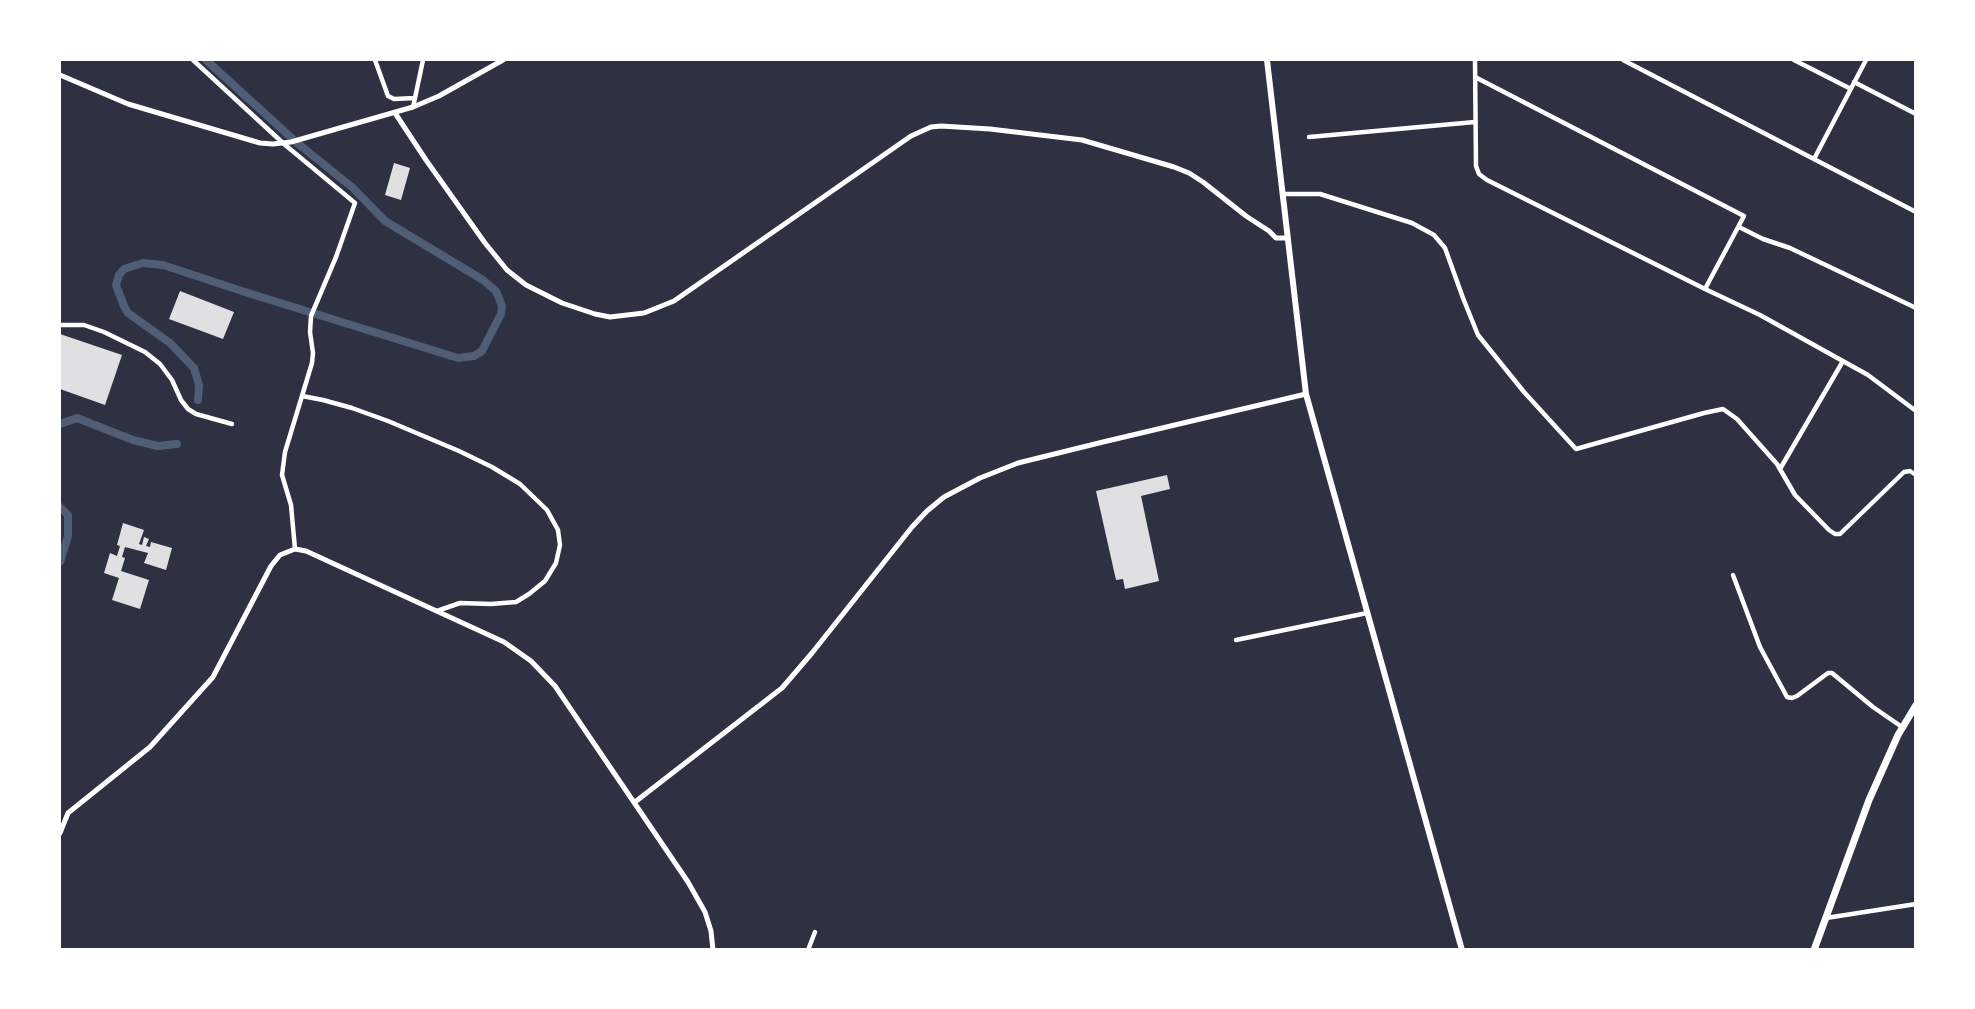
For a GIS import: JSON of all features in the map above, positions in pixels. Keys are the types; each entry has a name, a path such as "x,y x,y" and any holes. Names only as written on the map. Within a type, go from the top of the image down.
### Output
{"main road":[{"path":"1268,60 1306,394 1462,950"},
{"path":"1814,950 1869,800 1902,727 1912,716 1916,705"}],"street":[{"path":"193,60 355,203 310,321 313,353 285,452 282,475 290,505 295,549"},
{"path":"375,60 388,96 394,99 415,98"},
{"path":"413,107 423,60"},
{"path":"60,75 150,111 260,143 287,143 413,107 439,96 503,60"},
{"path":"1475,60 1476,166 1479,174 1705,289 1760,314 1868,375 1916,411"},
{"path":"1623,60 1916,212"},
{"path":"1794,60 1849,89"},
{"path":"1814,159 1866,60"},
{"path":"1475,77 1744,216 1705,289"},
{"path":"1854,82 1916,114"},
{"path":"395,113 507,270 526,285 562,303 610,317 644,313 674,301 911,136 931,127 990,129 1082,140 1174,167 1196,178 1276,238 1287,238"},
{"path":"1309,137 1475,122"},
{"path":"1282,194 1320,194 1412,223 1434,235 1445,248 1478,335 1524,392 1576,449 1723,409 1737,419 1780,469 1795,495 1835,534 1840,534 1904,472 1910,471 1916,475"},
{"path":"1739,227 1790,248 1916,308"},
{"path":"60,325 84,325 145,352 160,364 188,409 232,424"},
{"path":"1780,469 1843,361"},
{"path":"635,802 782,688 912,527 944,498 980,478 1018,463 1306,394"},
{"path":"302,396 352,408 388,421 492,467 520,484 547,510 558,530 560,545 556,563 545,581 516,602 460,603 437,611"},
{"path":"60,833 68,813 150,747 213,677 271,566 280,555 295,549 306,551 504,642 531,661 555,686 699,900 711,931 713,950"},
{"path":"1733,575 1760,647 1787,697 1797,696 1828,673 1832,673 1872,707 1902,727"},
{"path":"1236,639 1367,613"},
{"path":"1825,918 1916,904"},
{"path":"808,950 815,932"}],"building":[{"path":"394,163 410,168 401,200 385,195"},
{"path":"180,291 234,312 223,339 169,319"},
{"path":"60,334 122,355 105,405 60,389"},
{"path":"1167,475 1170,489 1141,496 1159,581 1125,589 1123,579 1116,580 1096,491"},
{"path":"123,523 144,530 139,544 142,545 144,537 149,539 146,546 150,547 151,542 172,548 166,570 144,563 148,553 125,547 121,571 149,580 140,609 112,600 119,578 104,573 110,553 117,556"}],"waterway":[{"path":"198,400 199,385 194,368 170,343 128,313 124,306 116,285 124,269 143,263 163,265 458,358 474,356 482,351 501,314 502,306 496,291 483,280 385,221 353,188 296,142 206,60"},
{"path":"60,424 77,418 133,440 158,446 177,444"},
{"path":"60,507 68,515 68,536 60,562"}]}
